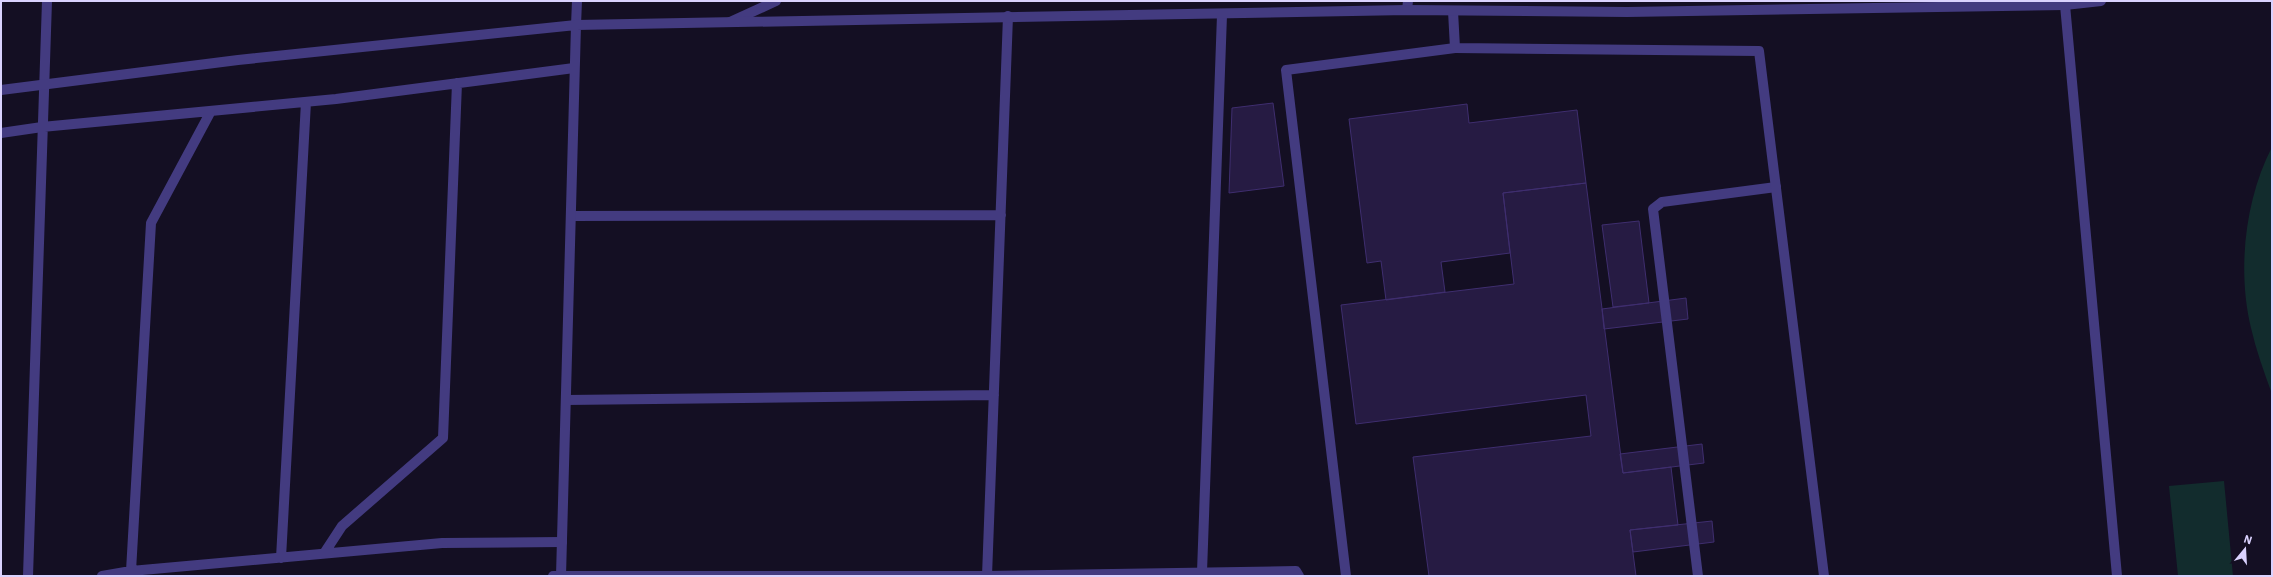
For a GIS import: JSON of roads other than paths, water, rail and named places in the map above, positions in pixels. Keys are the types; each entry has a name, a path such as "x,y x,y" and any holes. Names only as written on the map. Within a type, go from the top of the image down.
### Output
{"street":[{"path":"28,576 43,86 48,1"},
{"path":"577,1 562,542 558,576 987,576 1296,571 1299,576"},
{"path":"730,22 776,1"},
{"path":"1,90 43,86 246,59 576,25 1008,16 1222,15 1408,6 1453,10 1627,12 2065,5 2101,1"},
{"path":"2065,5 2117,576"},
{"path":"1453,10 1455,48"},
{"path":"1202,572 1222,15"},
{"path":"987,576 1008,16"},
{"path":"1346,576 1286,70 1455,48 1759,51 1824,576"},
{"path":"1,133 42,127 306,102 574,68"},
{"path":"325,552 342,526 443,438 457,83"},
{"path":"281,558 306,102"},
{"path":"131,571 150,223 211,111"},
{"path":"1698,576 1653,209 1662,202 1776,187"},
{"path":"571,216 1001,215"},
{"path":"566,400 994,395"},
{"path":"102,576 131,571 281,558 325,552 442,543 562,542"}]}
